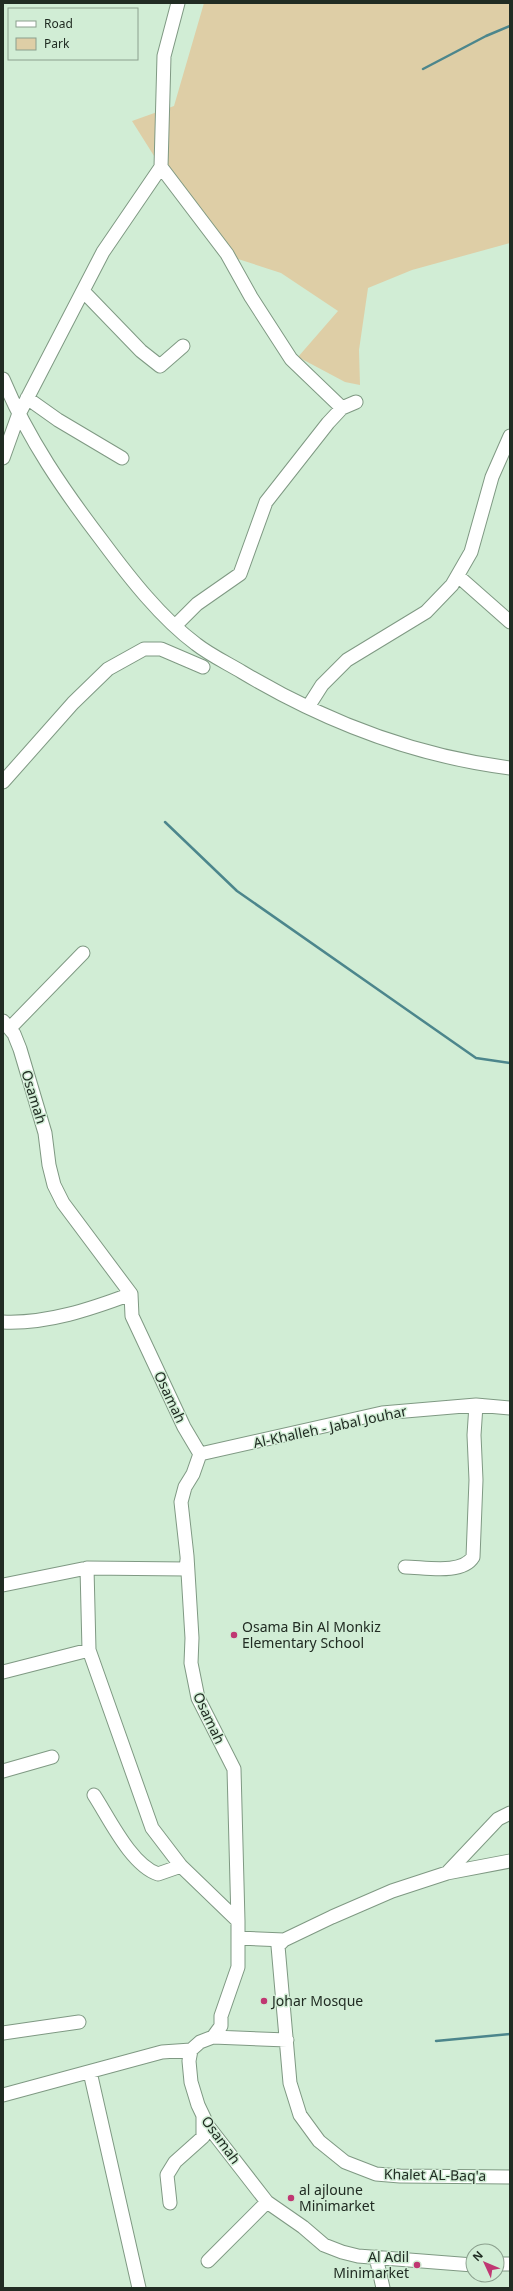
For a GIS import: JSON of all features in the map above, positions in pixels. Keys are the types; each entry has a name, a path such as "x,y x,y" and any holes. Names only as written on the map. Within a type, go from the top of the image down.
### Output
{"street":[{"path":"3,458 18,416 103,252 161,167 164,56 178,3"},
{"path":"161,167 228,254 251,297 291,359 342,408"},
{"path":"83,291 141,351 160,366 183,346"},
{"path":"3,379 18,416 72,501 133,582 196,644 262,684 358,730 404,746 453,758 510,768"},
{"path":"27,398 122,458"},
{"path":"176,625 197,604 240,574 266,502 328,423 342,408 356,402"},
{"path":"308,707 322,685 347,660 426,612 452,585 471,552 504,463 510,436"},
{"path":"458,576 510,622"},
{"path":"3,782 73,703 108,669 144,649 161,649 203,667"},
{"path":"6,1024 83,953"},
{"name":"Osamah","path":"6,1024 20,1049 45,1133 49,1165 56,1189 63,1203 131,1294 132,1316 184,1427 200,1454 193,1474 185,1487 181,1502 187,1556 192,1638 191,1663 194,1686 205,1715 234,1769 238,1921 238,1967 221,2016 220,2029 213,2037"},
{"path":"3,1322 19,1322 84,1311 131,1294"},
{"path":"405,1567 457,1568 466,1565 473,1557 476,1480 474,1435 476,1406"},
{"name":"Al-Khalleh - Jabal Jouhar","path":"200,1454 382,1413 429,1408 476,1406 510,1408"},
{"path":"3,1584 87,1568 186,1569 187,1556"},
{"path":"87,1568 89,1650 152,1828 181,1866 238,1921"},
{"path":"3,1672 89,1650"},
{"path":"3,1771 52,1757"},
{"path":"94,1795 137,1859 146,1869 158,1874 181,1866"},
{"path":"447,1874 498,1819 510,1813"},
{"path":"238,1938 284,1940 392,1891 447,1874 510,1861"},
{"name":"Khalet AL-Baq'a","path":"284,1940 278,1946 290,2083 300,2115 319,2141 345,2162 365,2171 387,2176 510,2177"},
{"path":"3,2033 79,2022"},
{"path":"3,2095 162,2052 191,2050 200,2042 213,2037 287,2040"},
{"name":"Osamah","path":"191,2050 188,2061 191,2082 203,2117 267,2202 303,2227 316,2239 333,2249 351,2255 465,2264"},
{"path":"90,2072 139,2288"},
{"path":"170,2203 167,2175 175,2162 203,2138 203,2117"},
{"path":"208,2261 267,2202"},
{"path":"376,2257 383,2288"}],"green space":[{"path":"204,3 510,3 510,243 412,270 368,288 359,350 360,385 345,382 298,357 338,311 281,273 238,259 161,167 132,121 174,106"}],"waterway":[{"path":"423,69 486,36 510,26"},
{"path":"165,822 237,891 413,1014 476,1058 510,1063"},
{"path":"436,2041 510,2034"}],"place":[{"name":"Osama Bin Al Monkiz Elementary School","path":"234,1635"},
{"name":"Johar Mosque","path":"264,2001"},
{"name":"al ajloune Minimarket","path":"291,2198"},
{"name":"Al Adil Minimarket","path":"417,2265"}]}
